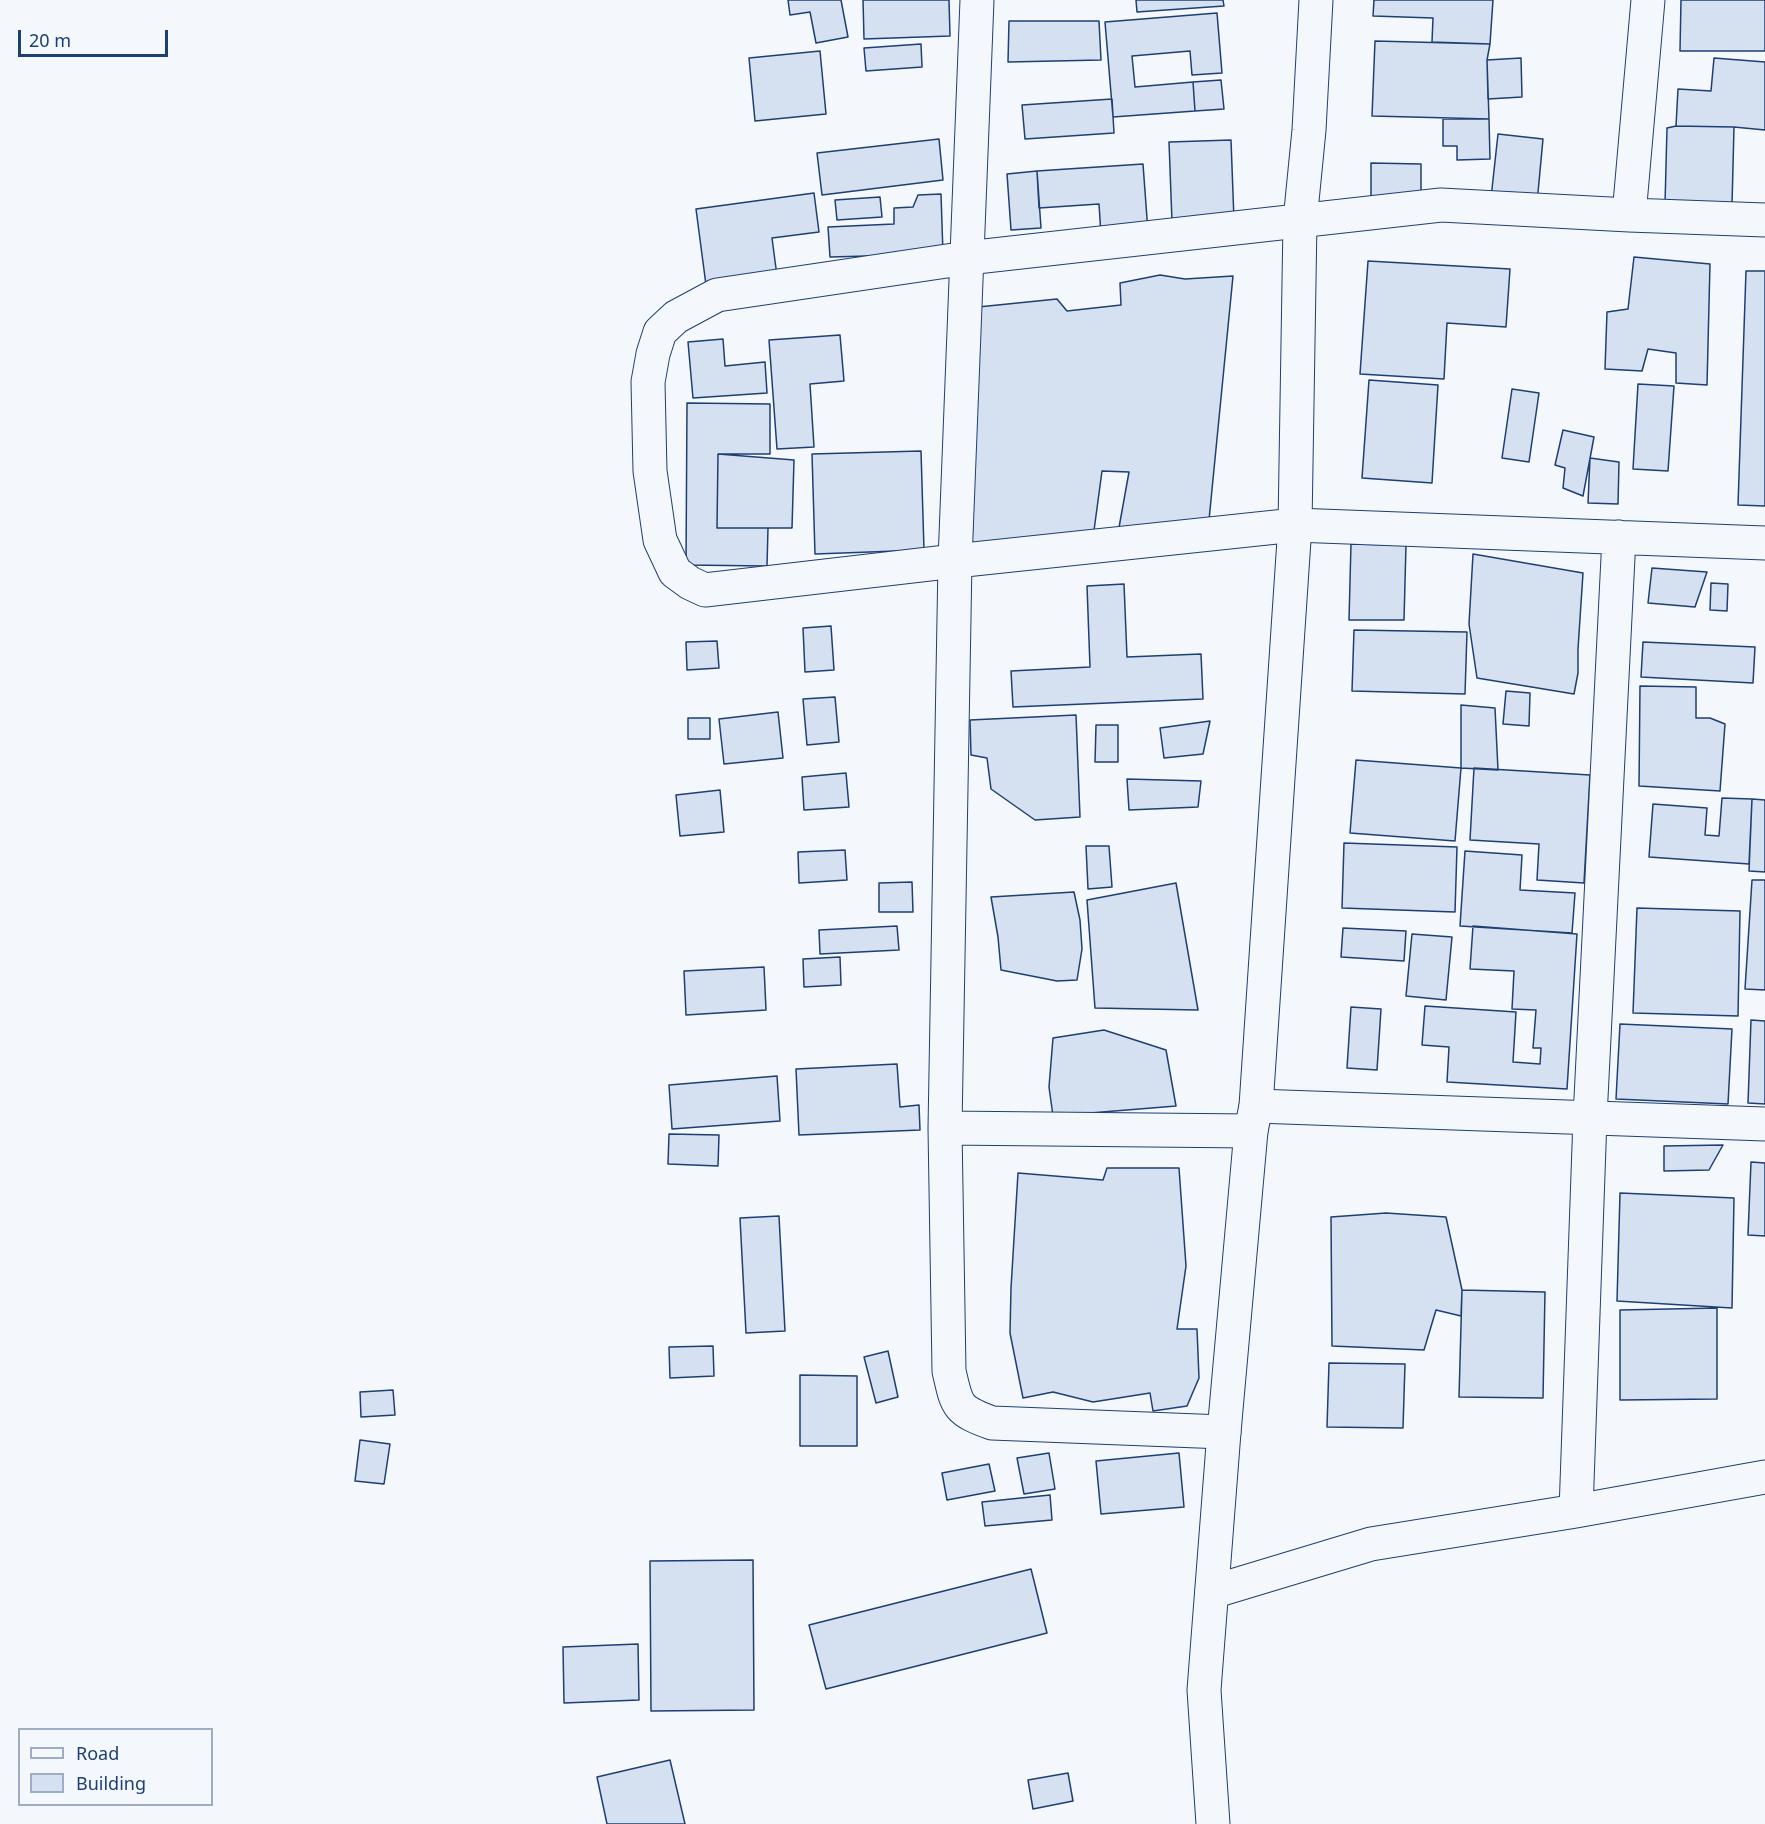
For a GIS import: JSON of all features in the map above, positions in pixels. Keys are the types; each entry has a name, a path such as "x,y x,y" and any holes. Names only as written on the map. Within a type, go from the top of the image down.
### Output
{"street":[{"path":"977,0 955,561 945,1128 949,1371 956,1401 970,1415 992,1422 1224,1432"},
{"path":"1213,1824 1204,1690 1224,1432 1253,1119 1295,525 1300,221 1316,0"},
{"path":"1629,215 1648,0"},
{"path":"1765,220 1441,205 967,258 717,295 676,317 660,332 648,382 650,471 660,540 675,572 705,590 1295,525 1765,543"},
{"path":"1576,1510 1590,1118 1619,537"},
{"path":"945,1128 1253,1119 1590,1118 1765,1124"},
{"path":"1212,1592 1371,1544 1765,1477"}],"building":[{"path":"788,0 841,0 848,37 816,43 810,12 790,15"},
{"path":"863,0 949,0 950,36 864,39"},
{"path":"1136,0 1223,0 1224,6 1137,12"},
{"path":"1374,0 1493,0 1490,44 1432,42 1433,18 1373,16"},
{"path":"1681,0 1765,0 1765,51 1680,51"},
{"path":"1217,13 1222,73 1192,75 1190,51 1132,56 1135,87 1193,82 1195,111 1113,117 1105,22"},
{"path":"1009,21 1099,21 1101,60 1008,62"},
{"path":"1375,41 1490,44 1487,60 1489,119 1372,116"},
{"path":"921,44 922,67 866,71 864,48"},
{"path":"820,51 826,114 755,121 749,58"},
{"path":"1521,58 1522,97 1488,99 1487,60"},
{"path":"1714,58 1765,62 1765,130 1676,126 1678,89 1711,91"},
{"path":"1221,80 1224,109 1195,111 1193,82"},
{"path":"1112,99 1114,133 1025,139 1022,105"},
{"path":"1443,119 1489,119 1490,159 1457,160 1457,146 1443,146"},
{"path":"1676,126 1734,127 1732,205 1665,204 1667,128"},
{"path":"1498,134 1543,139 1537,203 1491,198"},
{"path":"939,139 943,180 822,195 817,153"},
{"path":"1231,140 1234,220 1172,222 1169,142"},
{"path":"1371,163 1421,164 1421,202 1371,202"},
{"path":"1143,164 1148,232 1101,235 1099,204 1039,208 1037,171"},
{"path":"1037,171 1041,228 1011,230 1007,174"},
{"path":"814,193 819,232 772,238 777,276 706,285 696,209"},
{"path":"941,194 943,254 830,257 828,227 894,224 894,208 913,207 918,195"},
{"path":"880,197 882,217 837,220 835,200"},
{"path":"1634,257 1710,264 1707,385 1676,383 1676,353 1648,349 1642,371 1605,369 1607,312 1628,309"},
{"path":"1368,261 1510,269 1506,327 1447,323 1444,379 1360,374"},
{"path":"1746,271 1765,271 1765,506 1738,505"},
{"path":"1160,275 1185,279 1233,276 1209,520 1118,533 1129,472 1102,471 1093,538 972,547 978,307 1057,299 1067,311 1121,305 1120,283"},
{"path":"840,335 844,381 810,384 814,447 777,449 769,340"},
{"path":"723,339 725,366 765,362 767,393 693,398 688,342"},
{"path":"1369,380 1438,385 1432,483 1362,478"},
{"path":"1638,384 1674,386 1668,471 1633,469"},
{"path":"1512,389 1539,393 1529,462 1502,458"},
{"path":"687,403 770,404 770,454 718,454 717,528 768,528 767,566 686,565"},
{"path":"1563,430 1594,437 1583,496 1563,488 1565,468 1555,465"},
{"path":"921,451 924,550 815,554 812,454"},
{"path":"718,454 794,460 792,528 717,528"},
{"path":"1590,458 1619,462 1618,504 1588,503"},
{"path":"1351,544 1406,545 1404,620 1349,620"},
{"path":"1473,554 1583,573 1578,673 1574,694 1477,678 1469,624"},
{"path":"1652,568 1707,572 1695,607 1648,603"},
{"path":"1711,583 1728,584 1727,611 1710,610"},
{"path":"1124,584 1127,657 1201,654 1203,699 1013,707 1011,671 1090,667 1087,586"},
{"path":"831,626 834,670 805,672 803,628"},
{"path":"1354,630 1467,632 1465,694 1352,691"},
{"path":"717,641 719,668 687,670 686,642"},
{"path":"1643,642 1755,647 1753,683 1641,677"},
{"path":"1640,686 1696,687 1696,718 1710,718 1725,724 1720,791 1639,786"},
{"path":"1506,691 1530,693 1529,726 1503,724"},
{"path":"835,697 839,742 807,745 803,699"},
{"path":"1461,705 1495,708 1498,770 1461,768"},
{"path":"778,712 783,758 724,764 719,719"},
{"path":"1076,715 1080,817 1035,820 991,789 987,758 971,755 970,720"},
{"path":"688,718 710,718 710,739 688,739"},
{"path":"1210,721 1203,754 1164,758 1160,728"},
{"path":"1096,725 1118,725 1118,762 1095,762"},
{"path":"1356,760 1461,768 1455,841 1350,833"},
{"path":"1474,768 1590,775 1584,883 1537,880 1539,844 1470,840"},
{"path":"846,773 849,807 804,810 802,777"},
{"path":"1127,779 1201,781 1198,807 1129,810"},
{"path":"720,790 724,832 680,836 676,795"},
{"path":"1722,798 1752,799 1749,864 1649,857 1653,804 1707,808 1705,835 1719,836"},
{"path":"1752,799 1765,800 1765,872 1749,871"},
{"path":"1344,843 1457,847 1455,912 1342,908"},
{"path":"1086,846 1109,846 1112,887 1088,889"},
{"path":"845,850 847,880 799,883 798,852"},
{"path":"1465,851 1522,855 1520,890 1575,893 1572,933 1460,926"},
{"path":"1752,880 1765,880 1765,990 1745,989"},
{"path":"912,882 913,912 879,912 879,883"},
{"path":"1176,883 1198,1010 1095,1008 1087,900"},
{"path":"1074,892 1080,920 1082,949 1077,980 1057,981 1001,970 991,897"},
{"path":"1637,908 1740,911 1738,1016 1633,1013"},
{"path":"897,926 899,950 820,954 819,930"},
{"path":"1473,926 1577,934 1567,1089 1447,1082 1449,1047 1422,1045 1425,1006 1516,1012 1513,1062 1540,1064 1541,1048 1533,1048 1536,1010 1512,1009 1514,971 1470,969"},
{"path":"1343,928 1406,931 1404,961 1341,957"},
{"path":"1412,934 1452,937 1446,1000 1406,996"},
{"path":"840,957 841,985 804,987 803,959"},
{"path":"764,967 766,1010 686,1015 684,971"},
{"path":"1351,1007 1381,1009 1377,1070 1347,1068"},
{"path":"1751,1020 1765,1021 1765,1104 1748,1103"},
{"path":"1620,1024 1732,1029 1728,1104 1616,1099"},
{"path":"1104,1030 1166,1050 1176,1106 1053,1116 1049,1087 1053,1038"},
{"path":"897,1064 900,1107 919,1105 920,1130 799,1135 796,1069"},
{"path":"777,1076 780,1121 672,1129 669,1085"},
{"path":"669,1134 719,1135 718,1166 668,1164"},
{"path":"1723,1145 1709,1170 1664,1171 1664,1146"},
{"path":"1751,1162 1765,1163 1765,1236 1748,1235"},
{"path":"1107,1168 1179,1168 1186,1266 1177,1329 1197,1329 1199,1378 1187,1406 1153,1411 1150,1393 1093,1402 1053,1392 1023,1398 1010,1333 1018,1173 1103,1180"},
{"path":"1620,1193 1734,1198 1732,1308 1617,1301"},
{"path":"1386,1213 1446,1217 1462,1290 1461,1316 1436,1310 1424,1350 1332,1346 1331,1217"},
{"path":"779,1216 785,1331 746,1333 740,1218"},
{"path":"1462,1290 1545,1292 1543,1398 1459,1397"},
{"path":"1717,1308 1717,1399 1620,1400 1620,1310"},
{"path":"713,1346 714,1376 670,1378 669,1347"},
{"path":"888,1351 898,1397 876,1403 864,1357"},
{"path":"1329,1363 1405,1364 1403,1428 1327,1427"},
{"path":"800,1375 857,1376 857,1446 800,1446"},
{"path":"393,1390 395,1415 361,1417 360,1392"},
{"path":"360,1440 390,1444 384,1484 355,1481"},
{"path":"1049,1453 1055,1489 1024,1494 1017,1458"},
{"path":"1179,1453 1184,1507 1101,1514 1096,1461"},
{"path":"989,1464 995,1491 947,1500 942,1473"},
{"path":"1050,1495 1052,1520 985,1526 982,1502"},
{"path":"753,1560 754,1710 651,1711 650,1561"},
{"path":"1031,1569 1047,1633 826,1689 809,1625"},
{"path":"638,1644 639,1700 564,1703 563,1647"},
{"path":"670,1760 685,1824 607,1824 597,1777"},
{"path":"1068,1773 1073,1801 1033,1809 1028,1780"}]}
